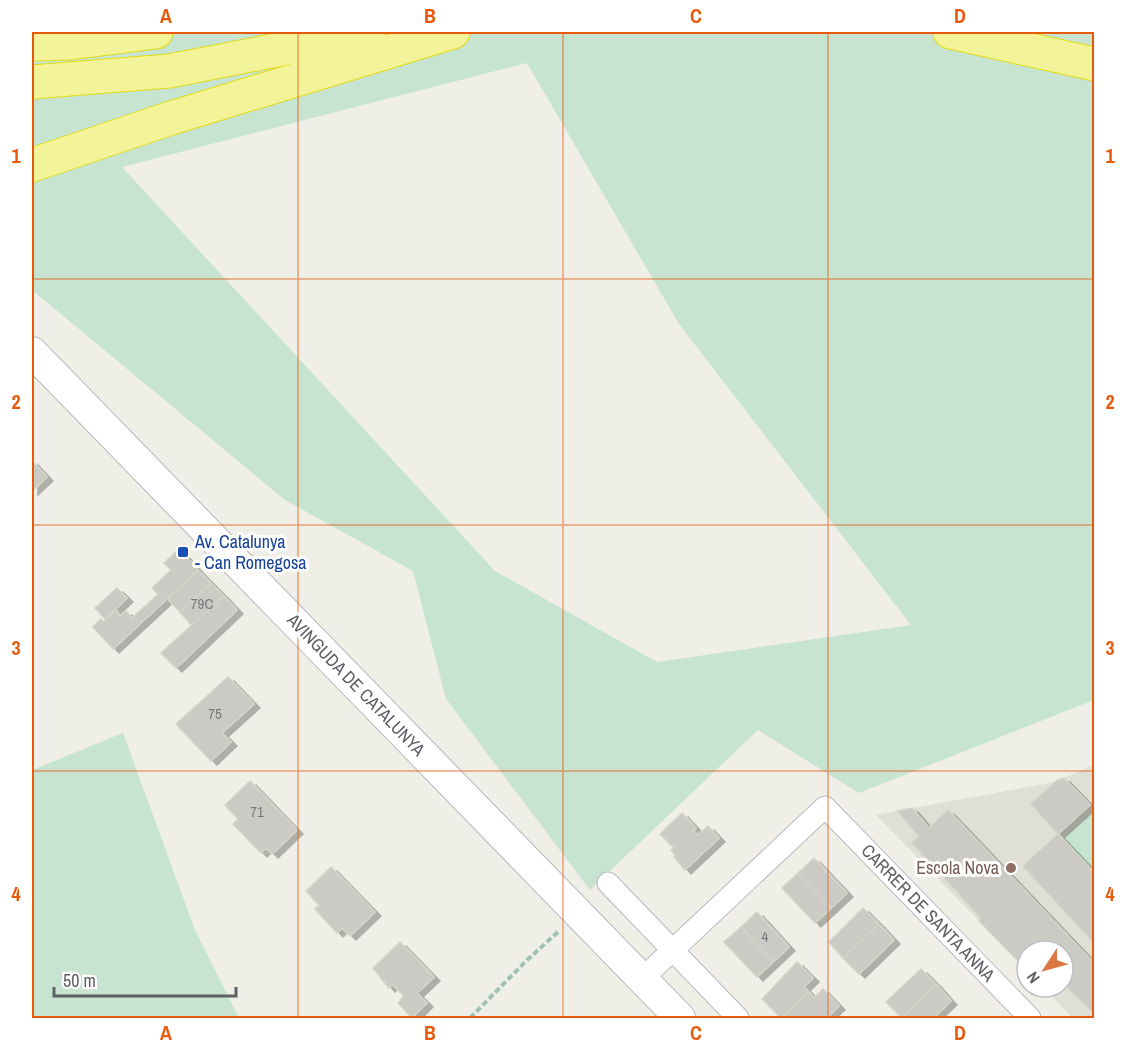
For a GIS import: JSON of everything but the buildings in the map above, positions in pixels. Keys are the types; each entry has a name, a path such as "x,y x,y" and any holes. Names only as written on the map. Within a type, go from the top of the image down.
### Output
{"highway":[{"path":"32,44 70,44 156,32"},
{"path":"32,82 169,71 369,32"},
{"path":"32,165 171,118 453,32"},
{"path":"950,32 1095,64"}],"street":[{"name":"AVINGUDA DE CATALUNYA","path":"32,352 680,1018"},
{"name":"CARRER DE SANTA ANNA","path":"673,950 825,807 1030,1018"},
{"path":"608,883 738,1018"},
{"path":"642,979 673,950"}],"path":[{"path":"470,1018 526,961 578,914"}],"shaded area":[{"name":"Escola Nova","path":"1094,765 1094,1016 1090,1018 1077,1018 1070,1015 1055,999 1075,999 1075,939 1015,939 1015,958 876,815 1055,782"}],"green space":[{"path":"32,32 1094,32 1094,700 859,793 758,730 590,890 446,699 413,571 285,500 32,290","holes":["527,63 679,324 911,625 657,662 495,571 122,167"]},
{"path":"123,733 195,930 239,1018 32,1018 32,770"},
{"path":"1094,810 1094,872 1063,839"}],"place":[{"name":"Av. Catalunya - Can Romegosa","path":"183,552"},
{"name":"Escola Nova","path":"1011,868"}]}
